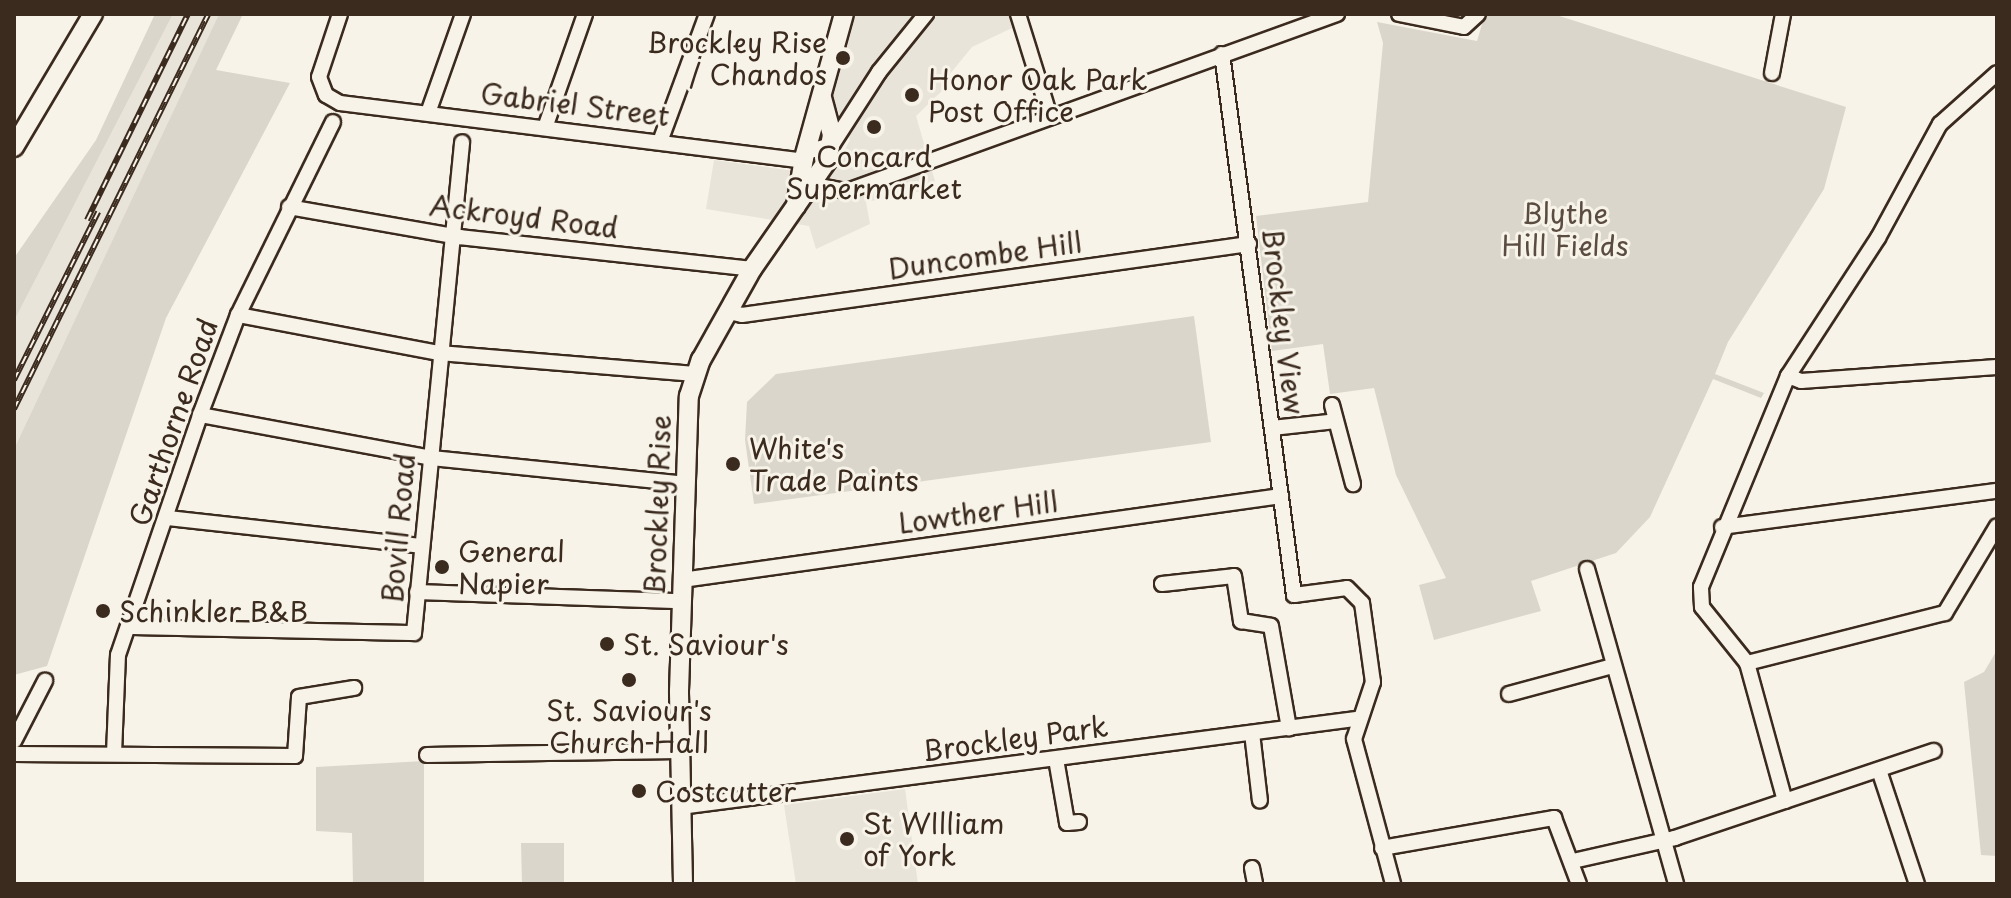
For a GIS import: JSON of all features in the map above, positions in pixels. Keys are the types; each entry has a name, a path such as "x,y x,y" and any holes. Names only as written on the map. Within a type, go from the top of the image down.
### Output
{"main road":[{"path":"14,147 93,14"},
{"path":"796,206 844,14"},
{"path":"813,139 832,145"},
{"name":"Brockley Rise","path":"683,884 679,751 681,601 685,484 694,374 752,269 796,206 815,185 832,145"}],"street":[{"name":"Gabriel Street","path":"340,14 319,77 326,95 340,103 661,139 813,139"},
{"path":"428,113 463,14"},
{"path":"546,125 585,14"},
{"path":"661,139 707,14"},
{"path":"832,145 879,72 926,14"},
{"path":"1018,14 1050,117"},
{"path":"815,185 847,191 1337,14"},
{"path":"1399,14 1464,27 1478,14"},
{"path":"1772,73 1783,14"},
{"name":"Brockley View","path":"1222,54 1294,595 1347,588 1357,592 1373,668 1356,719"},
{"path":"1785,801 1747,663 1702,607 1701,587 1722,527 1788,376 1878,238 1940,124 1997,73"},
{"name":"Garthorne Road","path":"114,754 115,682 128,627 168,518 200,415 238,315 333,122"},
{"name":"Bovill Road","path":"128,627 414,633 420,546 462,142"},
{"name":"Ackroyd Road","path":"289,207 452,236 752,269"},
{"name":"Duncombe Hill","path":"729,312 742,315 1249,244"},
{"path":"238,315 440,353 694,374"},
{"path":"1788,376 1801,381 1997,367"},
{"path":"1332,405 1353,484"},
{"path":"200,415 431,458 685,484"},
{"path":"1272,428 1336,421"},
{"path":"1722,527 1997,491"},
{"name":"Lowther Hill","path":"682,580 1281,496"},
{"path":"168,518 420,546"},
{"path":"1747,663 1945,613 1997,526"},
{"path":"1587,569 1676,884"},
{"path":"1162,584 1234,576 1241,621 1271,626 1289,728"},
{"path":"417,592 681,601"},
{"path":"1509,694 1613,666"},
{"path":"14,741 45,681"},
{"path":"14,754 295,756 299,697 354,688"},
{"path":"1356,719 1358,760 1393,884"},
{"name":"Brockley Park","path":"680,807 1356,719"},
{"path":"1252,733 1260,801"},
{"path":"427,755 679,751"},
{"path":"1573,861 1664,838 1934,751"},
{"path":"1056,759 1067,823 1079,822"},
{"path":"1879,770 1917,884"},
{"path":"1382,848 1543,817 1561,826 1579,884"},
{"path":"1252,868 1255,884"}],"shaded area":[{"path":"173,14 219,14 14,449 14,321"},
{"path":"854,14 1008,14 1012,28 972,47 945,80 948,85 916,116 937,188 866,202 870,224 816,249 809,226 706,209 714,160 831,176 850,140 832,97"},
{"path":"905,789 918,884 796,884 784,805"}],"green space":[{"path":"155,14 173,14 14,321 14,258 96,140"},
{"path":"219,14 243,14 216,70 290,83 166,318 47,666 14,675 14,449"},
{"name":"Blythe Hill Fields","path":"1485,14 1553,14 1846,107 1824,189 1728,342 1715,374 1764,393 1761,398 1713,379 1650,517 1616,553 1531,581 1541,611 1434,640 1419,585 1446,578 1396,475 1374,388 1330,394 1323,344 1272,351 1256,216 1368,202 1383,43 1377,22 1477,41"},
{"path":"1194,316 1211,442 754,504 745,440 747,402 776,374"},
{"path":"1997,650 1997,856 1981,855 1964,682 1984,672"},
{"path":"424,761 424,884 353,884 352,833 316,831 316,767"},
{"path":"521,843 564,843 564,884 522,884"}],"railway":[{"path":"87,220 188,14"},
{"path":"14,409 208,14"},
{"path":"14,380 98,212"}],"place":[{"name":"Brockley Rise / Chandos","path":"843,58"},
{"name":"Honor Oak Park Post Office","path":"912,95"},
{"name":"Concard Supermarket","path":"874,127"},
{"name":"White's Trade Paints","path":"733,464"},
{"name":"General Napier","path":"442,567"},
{"name":"Schinkler B&B","path":"103,611"},
{"name":"St. Saviour's","path":"607,644"},
{"name":"St. Saviour's Church Hall","path":"629,680"},
{"name":"Costcutter","path":"639,791"},
{"name":"St WIlliam of York","path":"847,839"}]}
